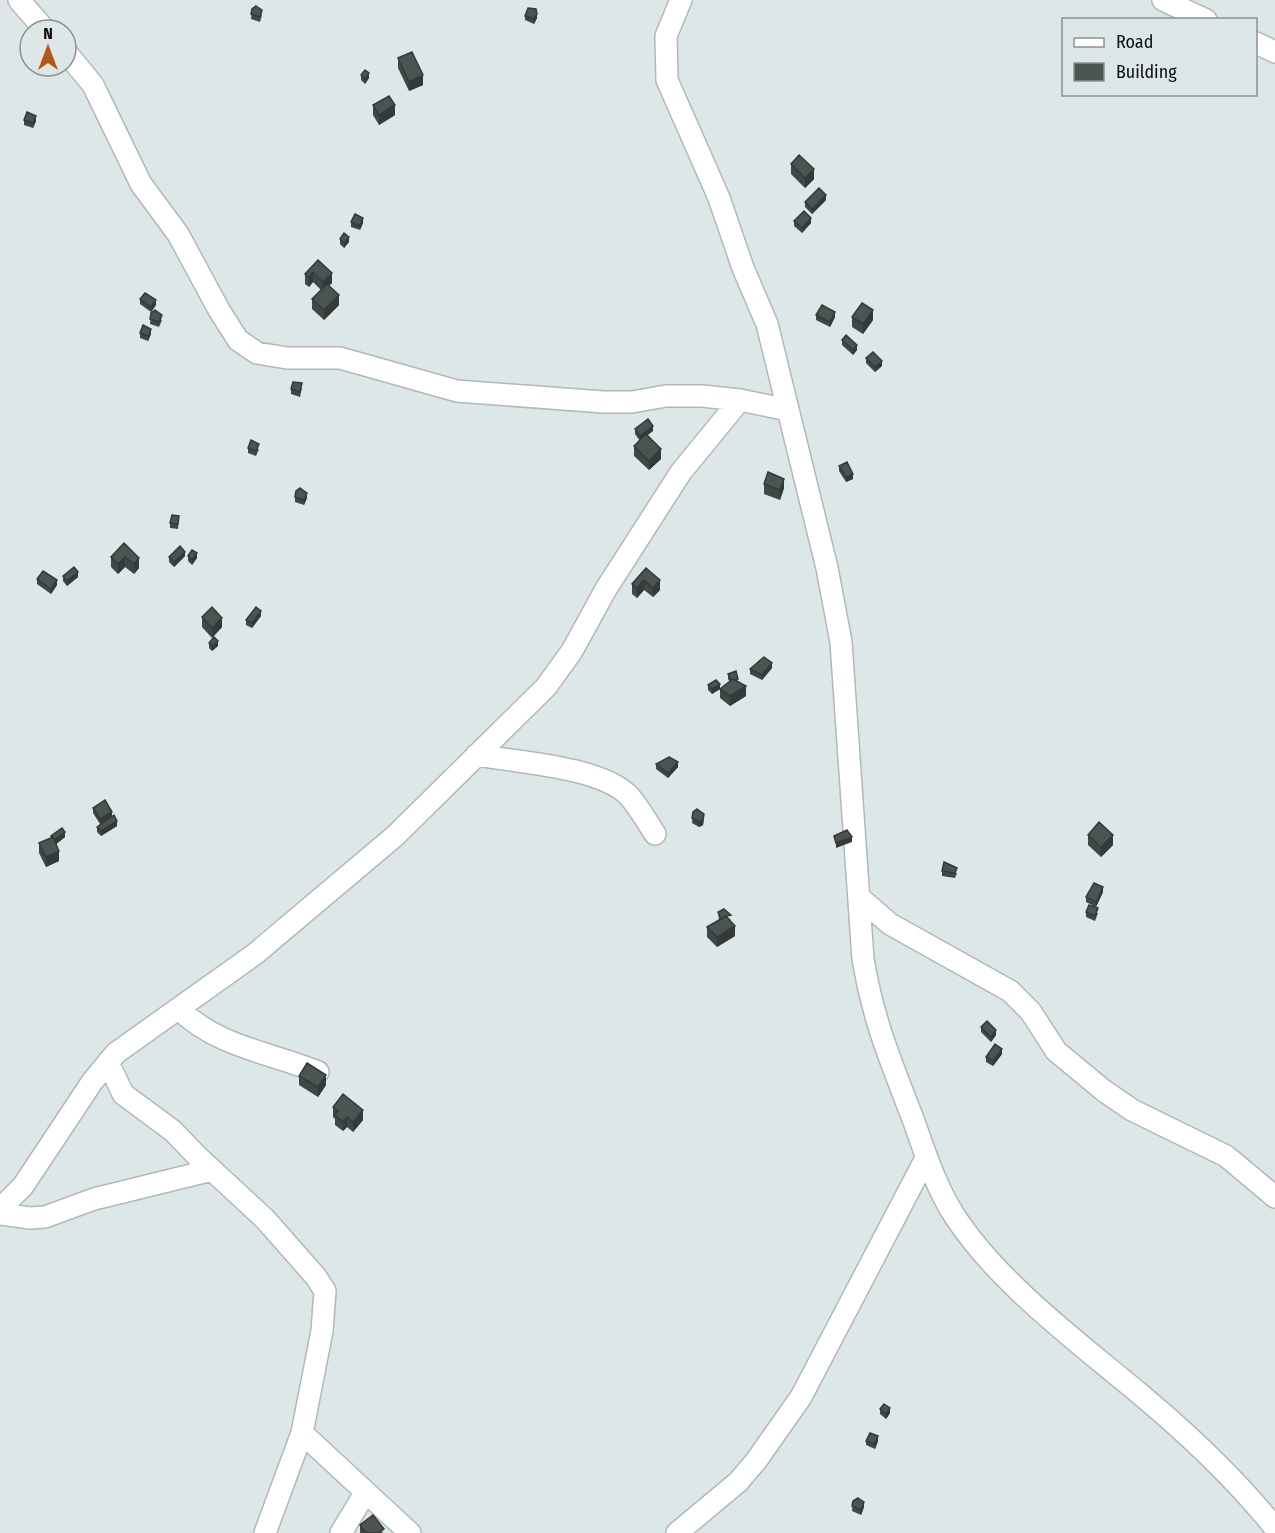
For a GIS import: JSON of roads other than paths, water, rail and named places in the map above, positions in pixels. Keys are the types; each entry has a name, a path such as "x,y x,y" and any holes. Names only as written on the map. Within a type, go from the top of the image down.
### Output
{"street":[{"path":"19,0 35,18"},
{"path":"681,0 666,36 667,80 719,198 743,268 767,324 827,568 841,642 861,898 863,959 878,1030 926,1158 955,1216 1005,1276 1061,1329 1211,1456 1275,1528"},
{"path":"1163,0 1202,18"},
{"path":"1257,43 1275,52"},
{"path":"78,67 93,85 141,184 178,234 219,310 246,348 256,353 287,358 340,358 365,363 457,391 603,402 632,402 666,396 740,400 789,410"},
{"path":"212,1170 94,1199 45,1217 30,1218 1,1209 23,1186 40,1163 108,1062 129,1042 255,954 386,843 539,694 560,669 606,589 681,472 740,400"},
{"path":"476,755 578,771 609,780 629,796 655,834"},
{"path":"861,898 890,924 1010,991 1031,1012 1056,1052 1103,1090 1132,1110 1226,1156 1275,1197"},
{"path":"179,1009 193,1023 216,1036 318,1072"},
{"path":"108,1062 123,1094 173,1131 265,1219 316,1276 324,1291 322,1331 302,1433 265,1533"},
{"path":"677,1533 738,1482 756,1461 801,1397 926,1158"},
{"path":"302,1433 410,1533"},
{"path":"341,1533 365,1493"}]}
